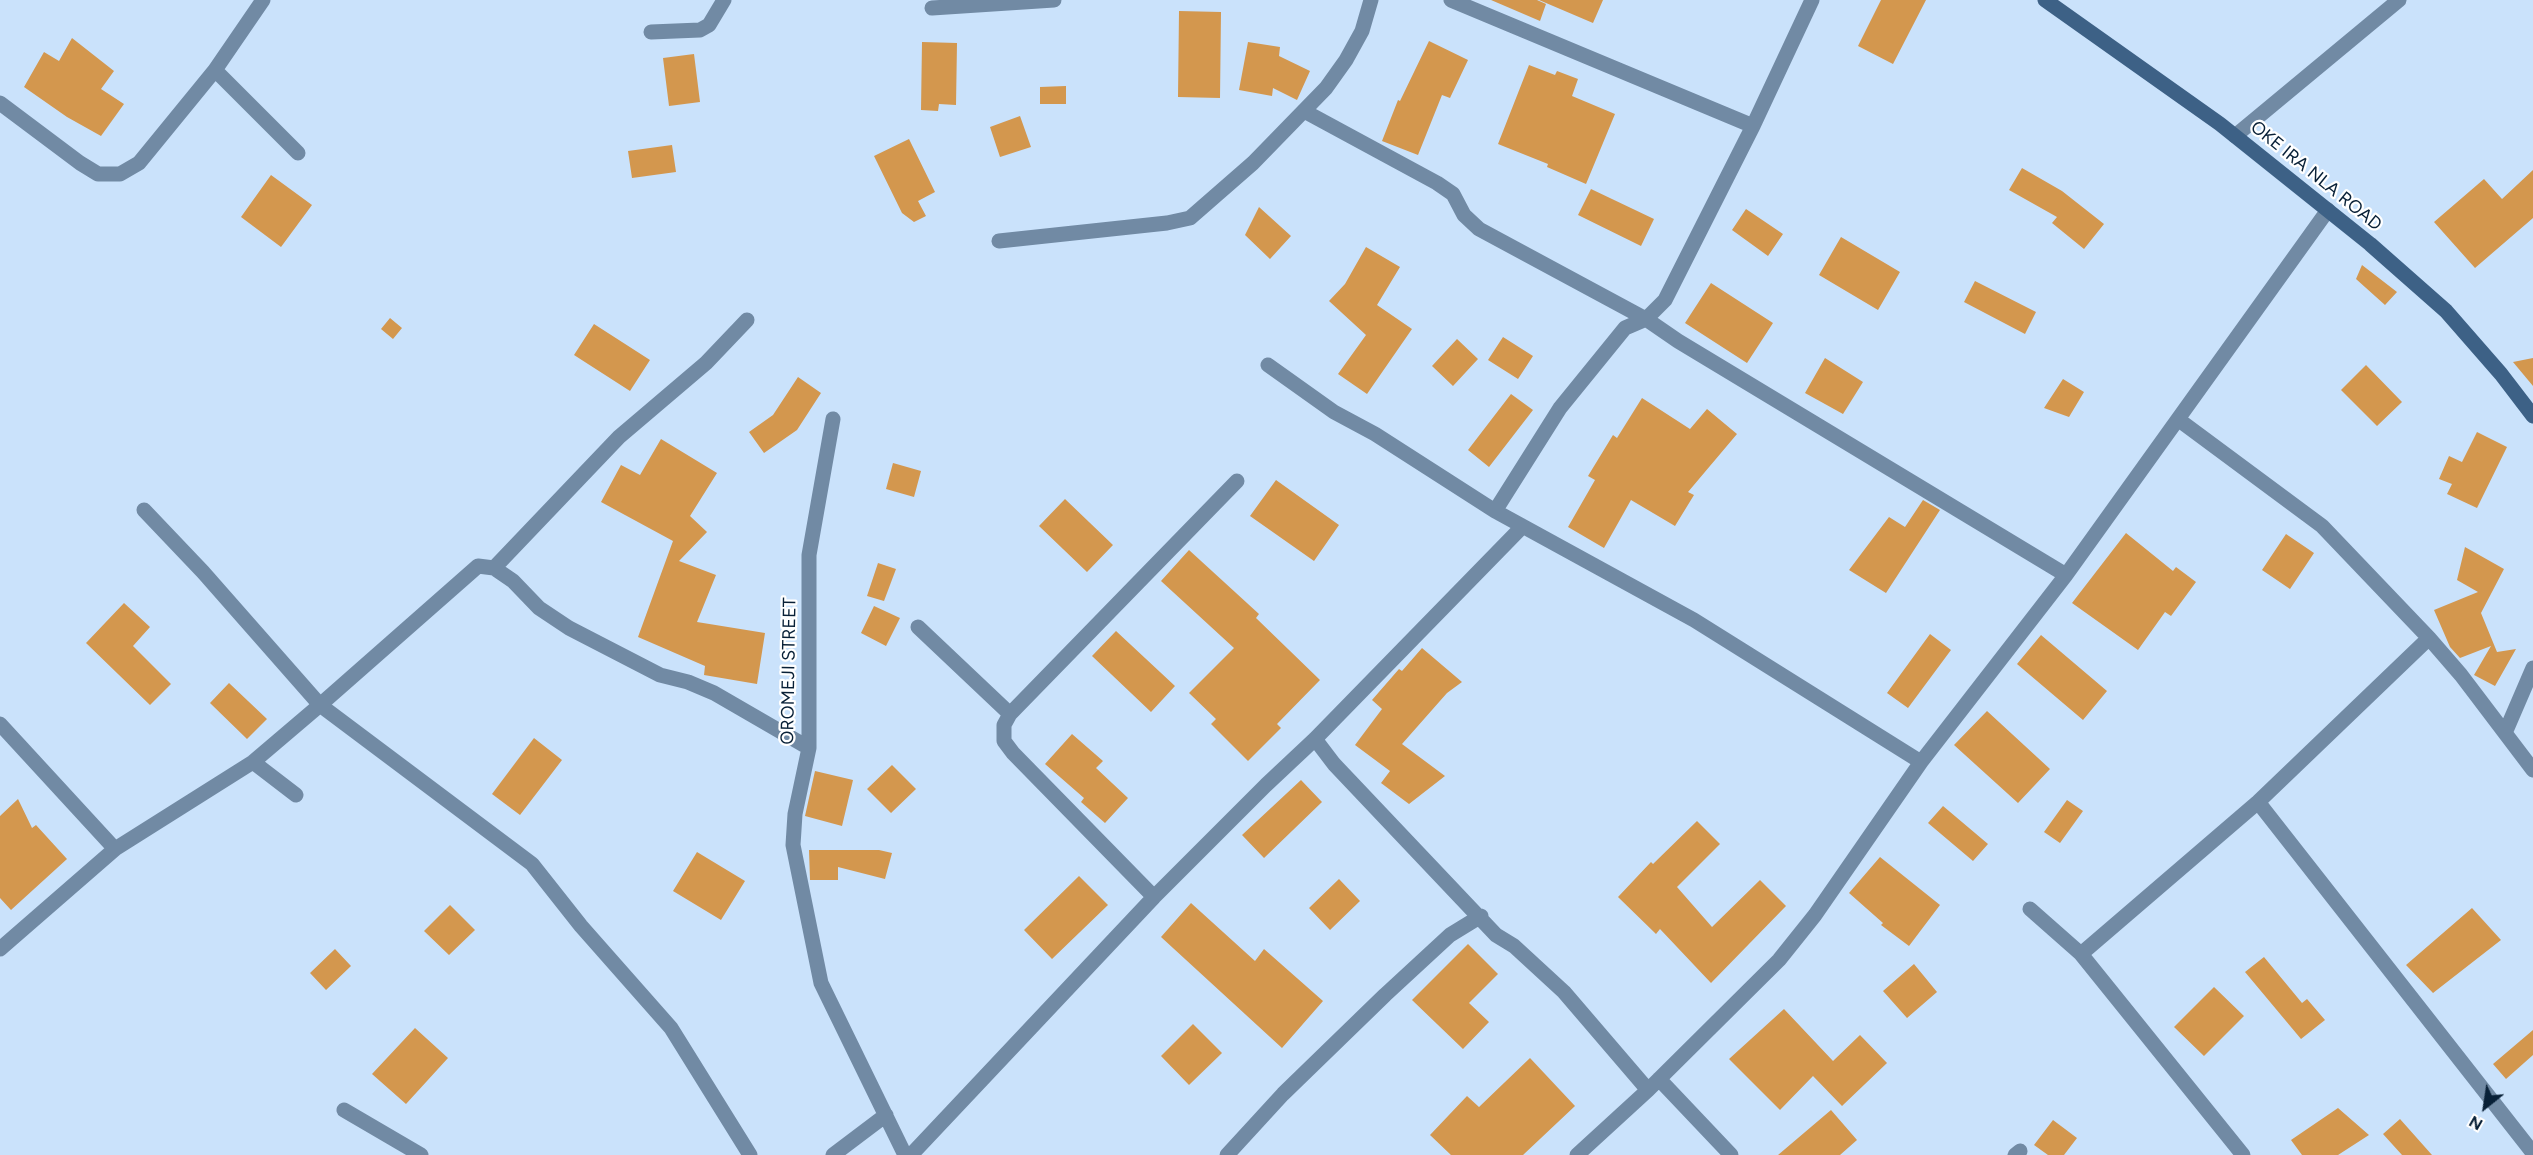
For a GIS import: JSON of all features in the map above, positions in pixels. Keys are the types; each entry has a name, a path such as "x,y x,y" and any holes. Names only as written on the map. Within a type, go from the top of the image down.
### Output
{"street":[{"path":"0,103 98,174 120,174 139,163 215,70 263,0"},
{"path":"651,32 700,30 709,25 724,0"},
{"path":"932,8 1054,0"},
{"path":"999,241 1178,222 1190,218 1253,163 1326,88 1347,60 1362,31 1371,0"},
{"path":"1451,0 1753,126"},
{"path":"1494,511 1560,408 1625,328 1646,319 1665,300 1753,126 1812,0"},
{"name":"OKE IRA NLA ROAD","path":"2045,0 2235,136 2370,244 2446,311 2502,374 2533,416"},
{"path":"2235,136 2399,0"},
{"path":"215,70 298,153"},
{"path":"1304,111 1454,194 1464,215 1479,229 1646,319 1678,341 2066,575"},
{"path":"1577,1155 1654,1085 1779,960 1815,915 1921,762 2066,575 2328,210"},
{"path":"494,568 619,437 706,363 747,320"},
{"path":"1268,365 1334,412 1376,434 1494,511 1694,620 1921,762"},
{"name":"OROMEJI STREET","path":"833,419 809,555 809,748 795,814 793,845 821,983 905,1155"},
{"path":"2179,420 2322,526 2429,638 2533,770"},
{"path":"1154,897 1013,753 1004,741 1004,725 1010,714 1237,481"},
{"path":"144,510 203,572 320,705 532,864 581,926 671,1028 750,1155"},
{"path":"911,1155 1154,897 1315,739 1522,527"},
{"path":"0,950 115,849 253,762 478,566 494,568 513,581 539,608 569,628 660,675 688,681 714,693 809,748"},
{"path":"918,627 1010,714"},
{"path":"2081,954 2258,802 2429,638"},
{"path":"2505,733 2533,668"},
{"path":"0,724 115,849"},
{"path":"1315,739 1334,764 1496,934 1514,946 1564,992 1654,1085 1731,1155"},
{"path":"253,762 296,795"},
{"path":"2258,802 2533,1153"},
{"path":"2030,909 2081,954 2243,1155"},
{"path":"1227,1155 1283,1094 1385,995 1450,935 1481,916"},
{"path":"344,1110 421,1155"},
{"path":"833,1155 886,1115"}],"building":[{"path":"1491,0 1537,0 1546,4 1540,21"},
{"path":"1539,0 1603,0 1593,23"},
{"path":"1881,0 1926,0 1893,64 1858,46"},
{"path":"1179,11 1221,12 1220,98 1178,97"},
{"path":"72,38 114,71 101,89 124,104 101,136 67,117 24,87 44,52 59,61"},
{"path":"1429,41 1468,60 1450,98 1442,95 1418,155 1382,141 1398,100 1400,101"},
{"path":"922,42 957,43 956,105 939,104 938,111 921,110"},
{"path":"1248,42 1280,47 1279,56 1310,71 1297,100 1273,88 1272,96 1239,90"},
{"path":"694,54 700,102 669,106 663,58"},
{"path":"1529,65 1555,75 1557,71 1578,79 1572,96 1615,114 1586,184 1547,167 1548,164 1498,144"},
{"path":"1066,86 1066,104 1040,104 1040,87"},
{"path":"1020,116 1031,147 1000,157 990,127"},
{"path":"909,139 935,192 918,201 926,216 914,222 902,213 874,156"},
{"path":"672,145 676,172 632,178 628,151"},
{"path":"2022,168 2062,191 2104,224 2084,249 2052,223 2057,217 2009,190"},
{"path":"2533,170 2533,218 2475,268 2434,222 2484,179 2502,199"},
{"path":"271,175 312,205 281,247 241,217"},
{"path":"1591,189 1654,219 1641,246 1578,215"},
{"path":"1259,207 1291,236 1270,259 1245,235"},
{"path":"1746,209 1783,234 1768,256 1732,230"},
{"path":"1841,237 1900,272 1878,310 1819,275"},
{"path":"1366,247 1400,267 1377,305 1412,329 1367,394 1338,374 1366,335 1329,301 1345,284"},
{"path":"2362,265 2397,292 2385,305 2356,279"},
{"path":"1975,281 2036,312 2025,334 1964,302"},
{"path":"1711,283 1773,323 1747,363 1685,323"},
{"path":"390,318 402,328 393,339 381,329"},
{"path":"594,324 650,360 630,391 574,355"},
{"path":"1503,337 1533,356 1518,379 1488,360"},
{"path":"1457,339 1478,359 1453,386 1432,366"},
{"path":"1825,358 1863,382 1843,414 1805,393"},
{"path":"2533,358 2533,386 2513,362"},
{"path":"2366,365 2402,402 2377,426 2341,390"},
{"path":"798,377 821,393 797,430 764,453 749,432 773,415"},
{"path":"2063,379 2084,392 2069,417 2044,408"},
{"path":"1511,394 1533,410 1489,467 1468,450"},
{"path":"1642,398 1690,429 1707,409 1737,434 1688,492 1694,495 1675,526 1631,500 1604,548 1568,527 1595,480 1588,476 1613,435 1617,438"},
{"path":"2477,432 2507,447 2477,508 2447,494 2452,484 2439,479 2449,456 2462,462"},
{"path":"661,439 717,473 690,516 707,532 679,561 716,575 697,622 765,633 757,684 704,675 705,666 638,637 673,541 601,502 621,465 640,475"},
{"path":"893,463 921,471 914,497 886,489"},
{"path":"1276,480 1339,525 1314,561 1250,516"},
{"path":"1065,499 1113,545 1087,572 1039,526"},
{"path":"1923,500 1940,510 1886,593 1849,570 1889,517 1905,527"},
{"path":"2126,533 2173,571 2176,567 2196,582 2171,616 2165,612 2138,650 2072,603"},
{"path":"2286,534 2314,553 2290,589 2262,570"},
{"path":"2465,547 2504,569 2481,613 2497,652 2516,649 2495,686 2474,675 2491,646 2460,658 2450,647 2434,610 2478,592 2457,580"},
{"path":"1189,550 1259,614 1256,618 1320,680 1277,724 1281,728 1248,761 1211,724 1216,719 1189,693 1234,648 1161,581"},
{"path":"878,563 896,569 884,601 867,596"},
{"path":"124,603 150,627 133,646 171,684 150,705 86,643"},
{"path":"874,606 900,618 886,646 861,633"},
{"path":"1116,631 1175,686 1151,712 1092,656"},
{"path":"1930,634 1951,650 1908,708 1887,693"},
{"path":"2041,635 2107,691 2083,720 2017,664"},
{"path":"1422,648 1462,682 1447,693 1402,744 1445,776 1409,804 1381,783 1390,771 1355,745 1382,709 1372,700 1399,669 1402,671"},
{"path":"229,683 267,719 247,739 210,703"},
{"path":"1987,711 2050,769 2018,803 1954,745"},
{"path":"1072,734 1103,761 1096,768 1128,798 1105,823 1081,802 1084,798 1045,764"},
{"path":"534,738 562,760 520,815 492,794"},
{"path":"892,765 916,789 891,813 867,789"},
{"path":"815,771 853,780 842,826 805,816"},
{"path":"1301,780 1322,802 1264,858 1242,835"},
{"path":"18,799 32,828 36,825 67,859 11,910 0,898 0,816"},
{"path":"2067,800 2083,811 2060,843 2044,832"},
{"path":"1943,806 1988,844 1973,861 1928,823"},
{"path":"1697,821 1720,844 1677,887 1712,927 1760,880 1786,906 1711,983 1660,929 1656,934 1618,897 1651,862 1653,864"},
{"path":"809,850 879,850 892,853 885,879 838,867 838,880 810,880"},
{"path":"697,852 745,881 721,920 673,891"},
{"path":"1880,857 1940,905 1909,946 1881,925 1883,923 1849,893"},
{"path":"1079,876 1108,905 1052,959 1024,930"},
{"path":"1339,879 1360,901 1330,930 1309,908"},
{"path":"1191,903 1255,961 1264,949 1323,1001 1282,1048 1161,937"},
{"path":"450,905 475,930 449,955 424,931"},
{"path":"2472,908 2501,940 2433,993 2406,965"},
{"path":"1468,944 1498,974 1469,1003 1489,1022 1463,1049 1412,1000"},
{"path":"335,949 351,966 326,990 310,973"},
{"path":"2264,957 2302,1003 2307,999 2325,1020 2301,1039 2245,972"},
{"path":"1914,964 1937,992 1907,1018 1883,991"},
{"path":"2214,987 2244,1016 2204,1056 2174,1027"},
{"path":"1784,1009 1833,1061 1860,1035 1887,1063 1842,1106 1813,1076 1780,1110 1729,1059"},
{"path":"1193,1024 1222,1053 1189,1085 1161,1056"},
{"path":"415,1028 448,1058 406,1104 372,1074"},
{"path":"2533,1030 2533,1055 2506,1079 2493,1064"},
{"path":"1530,1058 1575,1106 1523,1155 1451,1155 1430,1135 1467,1096 1479,1107"},
{"path":"2338,1108 2369,1135 2338,1155 2302,1155 2291,1140"},
{"path":"1831,1110 1857,1140 1840,1155 1778,1155"},
{"path":"2400,1119 2432,1155 2402,1155 2383,1134"},
{"path":"2053,1120 2077,1138 2064,1155 2048,1155 2034,1145"}]}
